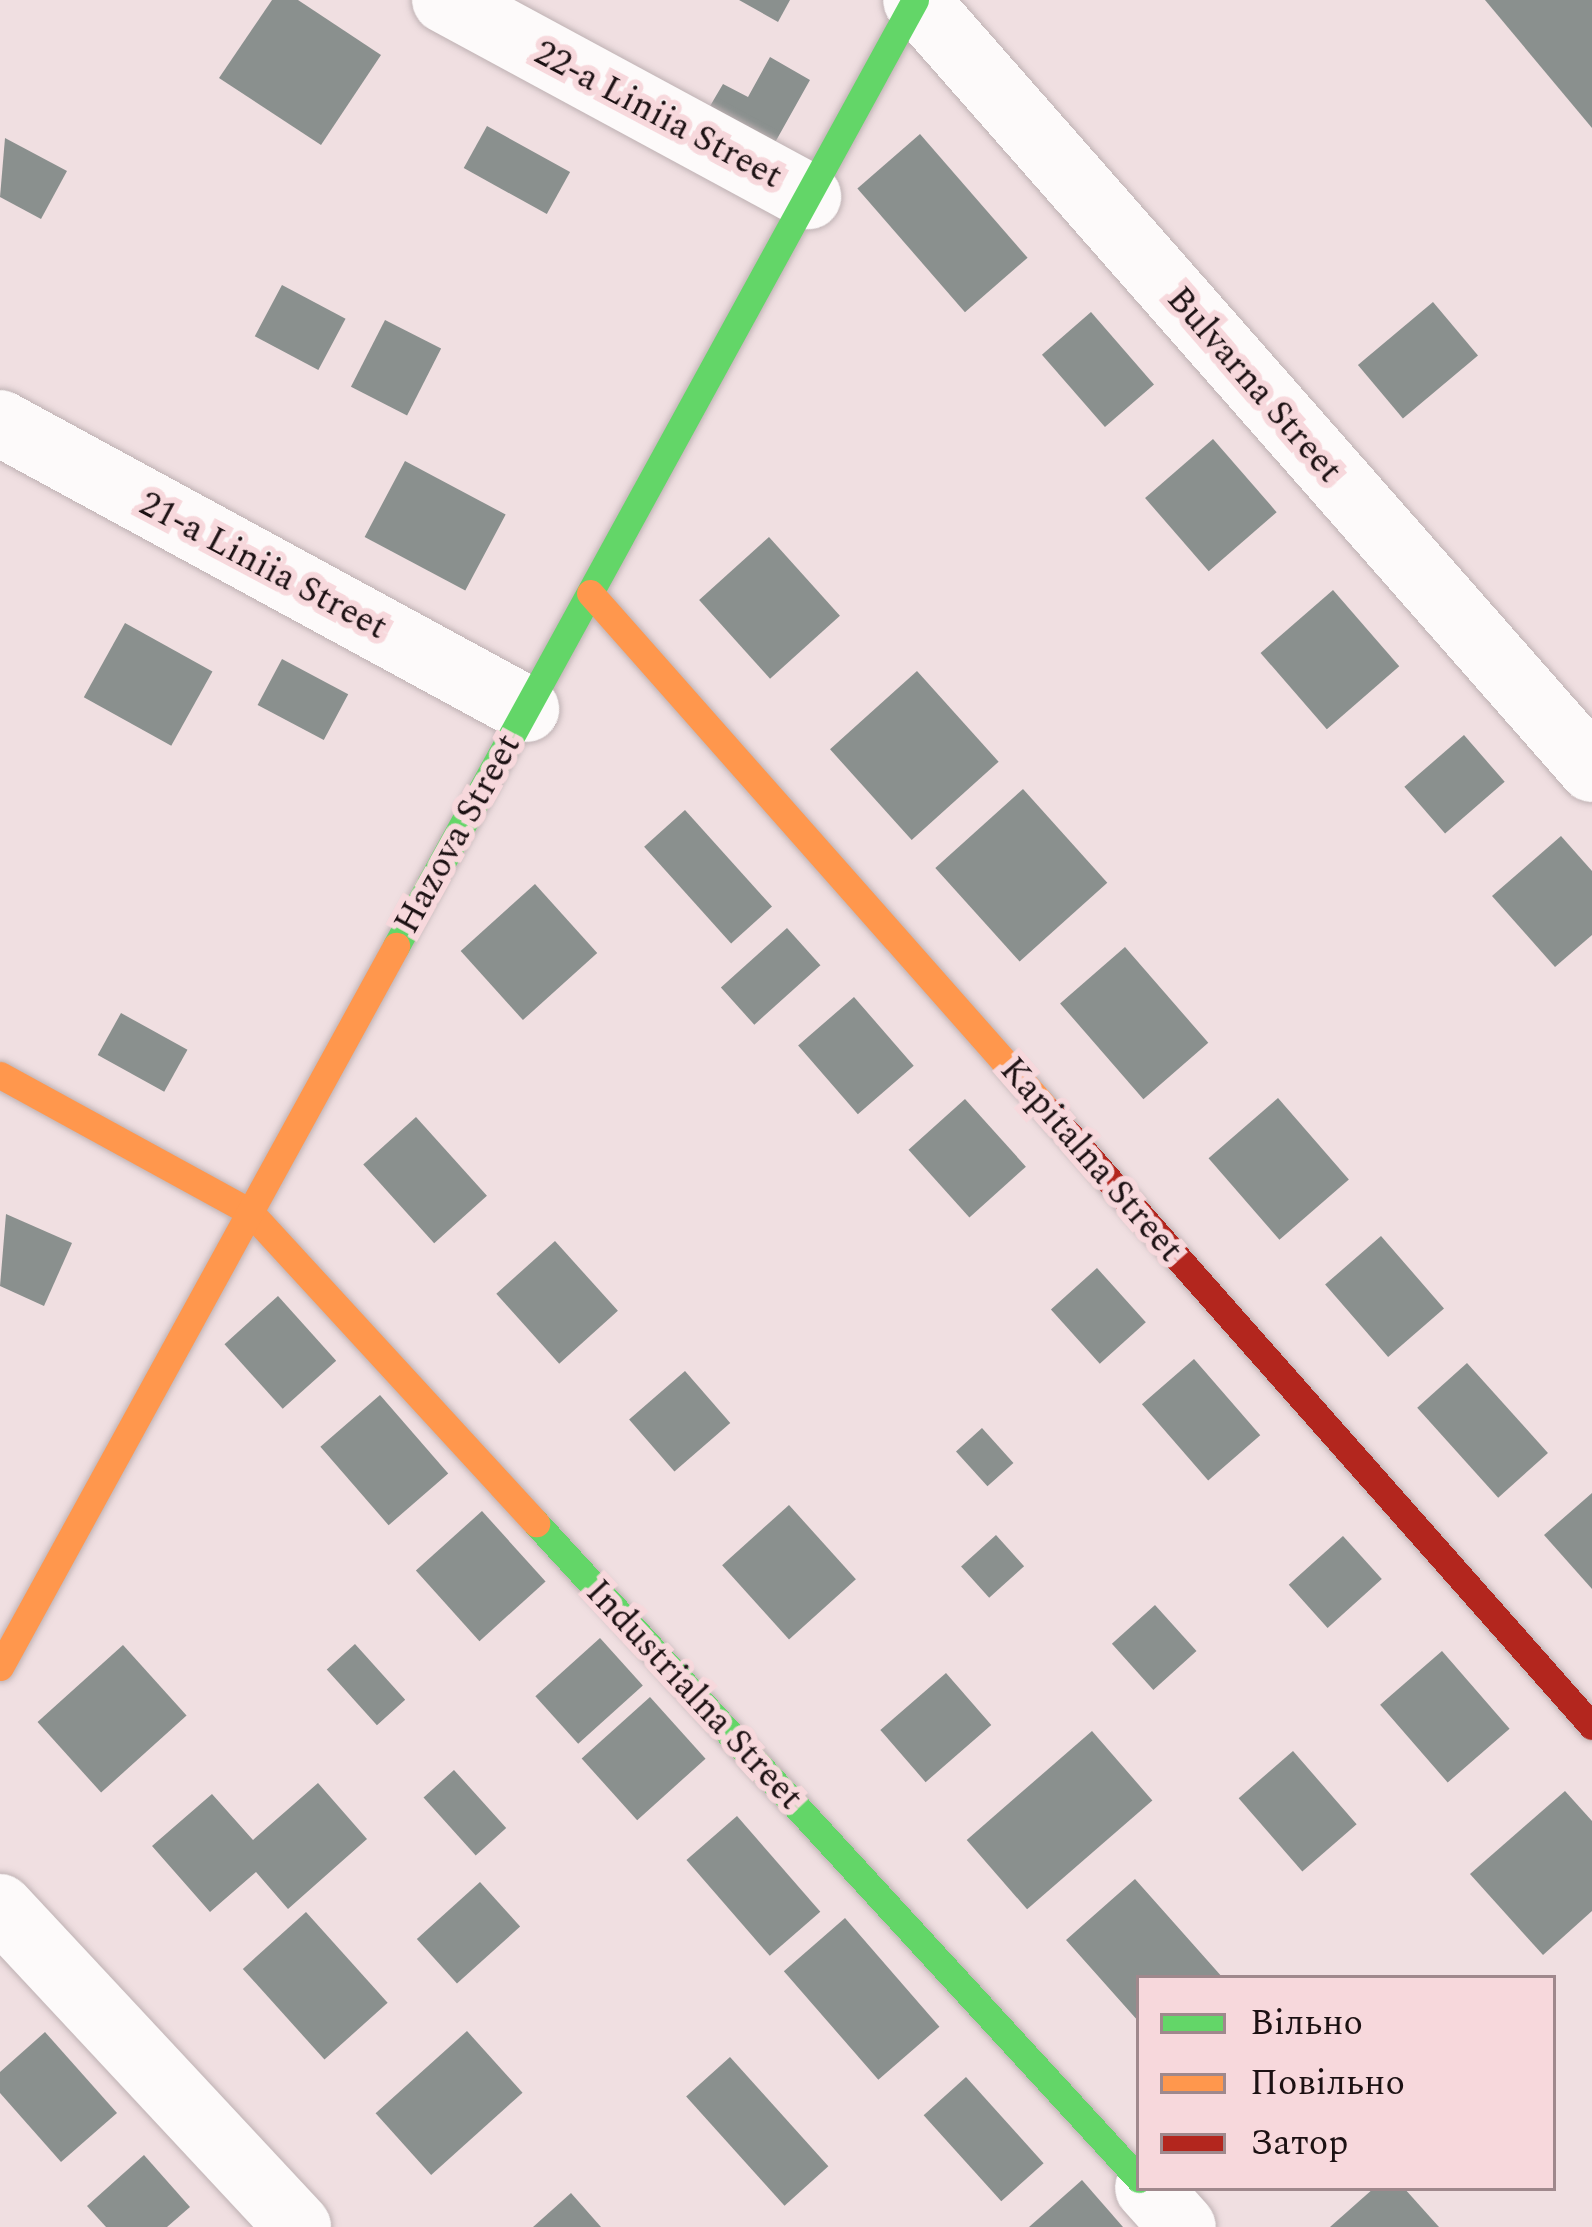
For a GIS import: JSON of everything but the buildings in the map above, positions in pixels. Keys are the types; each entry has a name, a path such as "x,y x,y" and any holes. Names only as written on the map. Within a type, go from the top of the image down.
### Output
{"street":[{"name":"22-a Liniia Street","path":"445,0 808,196"},
{"name":"Hazova Street","path":"0,1667 916,0"},
{"name":"Bulvarna Street","path":"916,0 1592,769"},
{"name":"21-a Liniia Street","path":"0,423 526,709"},
{"name":"Kapitalna Street","path":"590,593 1592,1726"},
{"name":"Industrialna Street","path":"0,1075 250,1212 1136,2176"},
{"path":"0,1907 298,2227"},
{"path":"1151,2191 1184,2227"}],"traffic: fast":[{"path":"396,946 915,0"},
{"path":"536,1523 1136,2176"}],"traffic: slow":[{"path":"590,593 1048,1111"},
{"path":"0,1667 396,946"},
{"path":"0,1075 250,1212 536,1523"}],"traffic: jam":[{"path":"1048,1111 1592,1726"}]}
